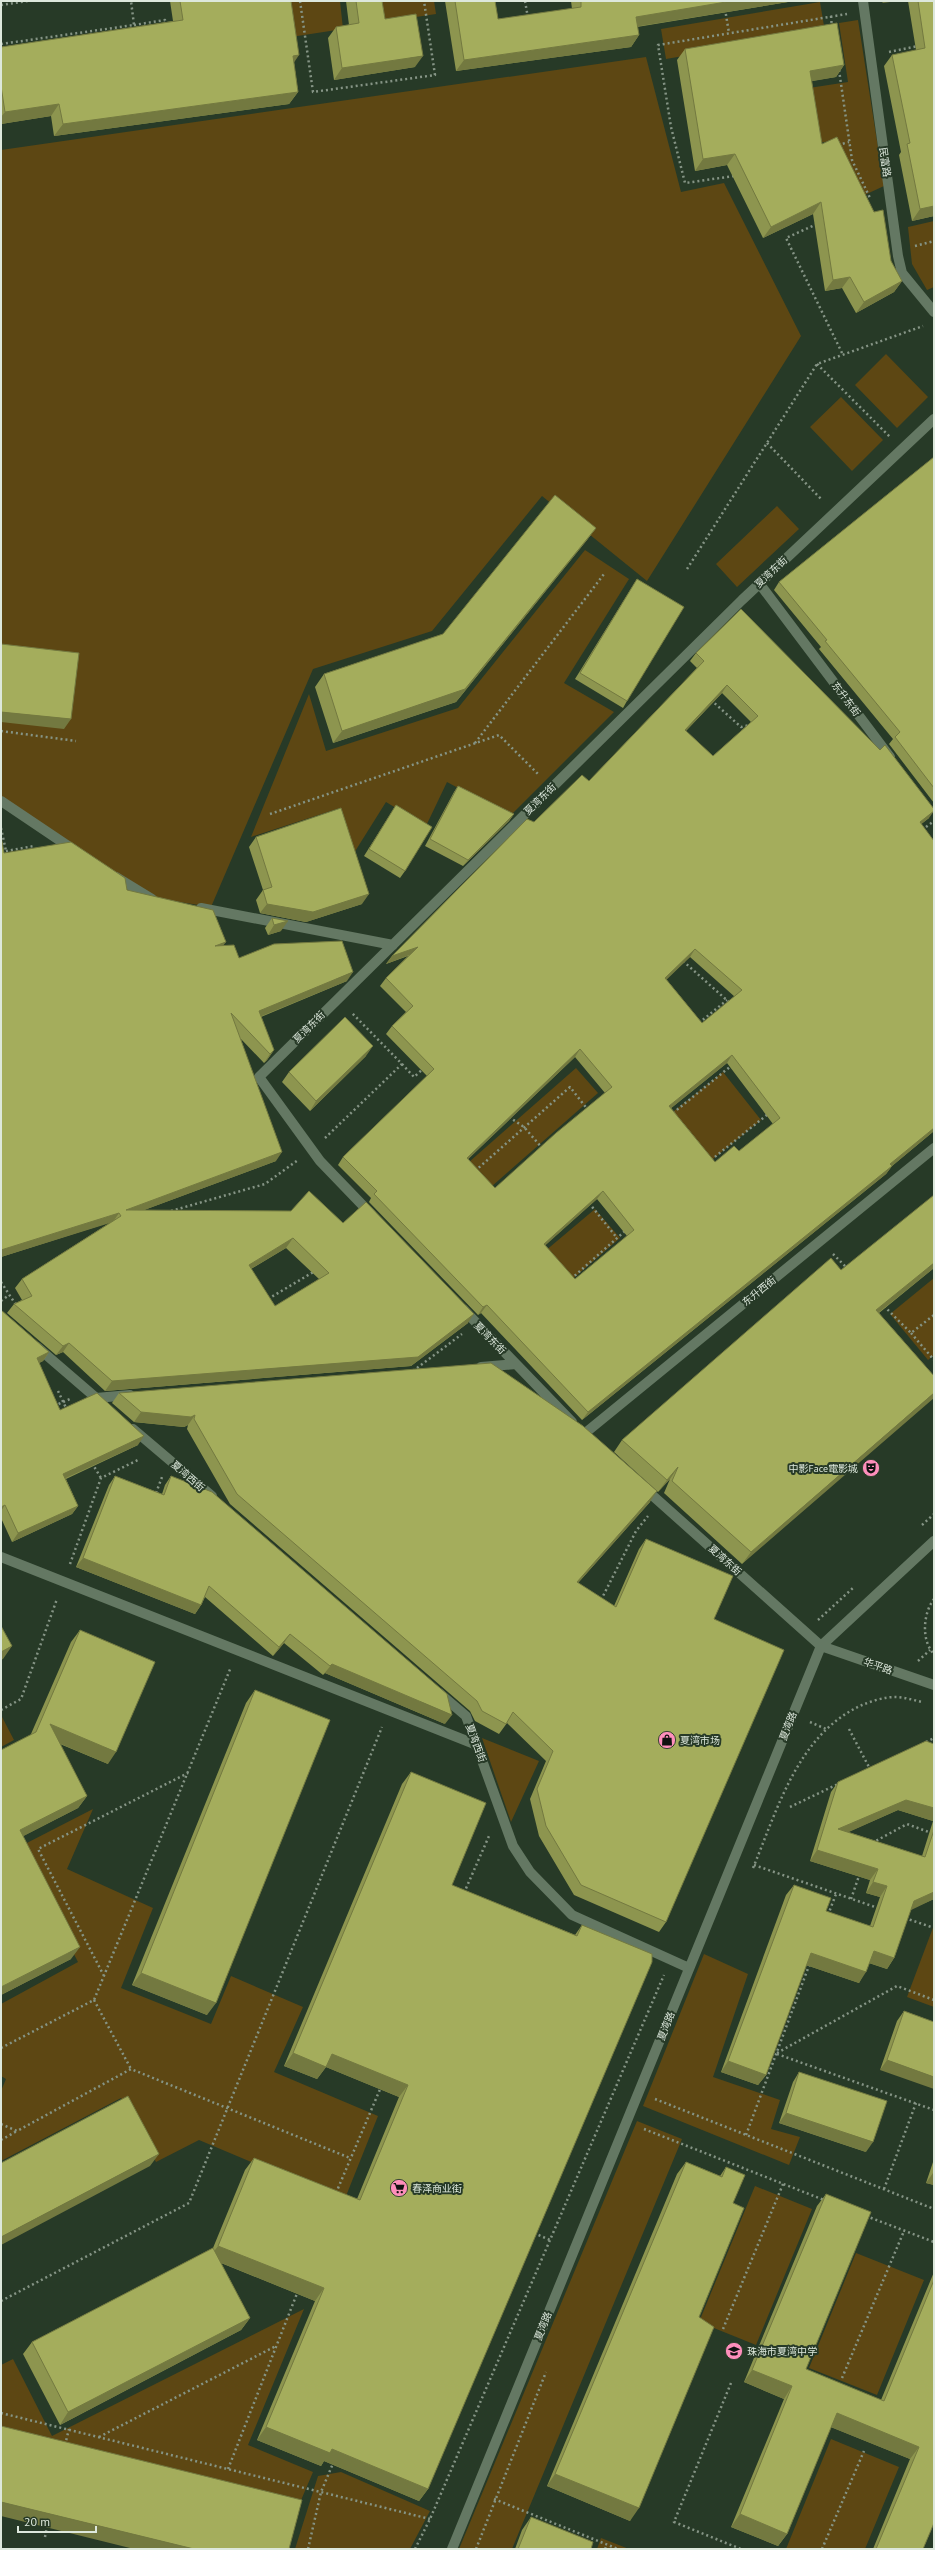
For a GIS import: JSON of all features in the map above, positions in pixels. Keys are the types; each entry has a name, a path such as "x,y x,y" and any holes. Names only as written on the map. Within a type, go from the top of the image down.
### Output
{"street":[{"name":"民富路","path":"864,6 902,273 934,312"},
{"name":"夏湾东街","path":"380,1223 312,1150 259,1077 759,583 934,419"},
{"name":"东升东街","path":"759,583 895,763"},
{"path":"1,801 80,854"},
{"path":"105,870 148,899 163,901"},
{"path":"194,907 392,945"},
{"name":"东升西街","path":"587,1437 820,1241 934,1148"},
{"name":"夏湾东街","path":"454,1300 587,1437"},
{"path":"31,1342 113,1412"},
{"path":"471,1368 516,1364"},
{"path":"92,1394 143,1394"},
{"name":"夏湾西街","path":"124,1422 217,1501"},
{"name":"夏湾东街","path":"636,1481 821,1646"},
{"name":"夏湾路","path":"452,2549 821,1646 934,1541"},
{"path":"1,1557 477,1745"},
{"name":"华平路","path":"821,1646 934,1685"},
{"name":"夏湾西街","path":"431,1685 466,1716 513,1846 530,1872 572,1915 689,1968"}],"path":[{"path":"1,5 28,1"},
{"path":"131,1 134,25"},
{"path":"300,1 313,92 435,75 424,1"},
{"path":"526,1 528,18"},
{"path":"724,1 729,33"},
{"path":"736,175 685,183 671,127 658,46 831,16 864,6"},
{"path":"831,16 833,32"},
{"path":"1,44 165,20 166,28"},
{"path":"871,56 920,46"},
{"path":"838,63 852,160 870,198"},
{"path":"835,146 849,142"},
{"path":"863,202 889,189"},
{"path":"821,222 786,238 843,355"},
{"path":"687,569 817,364 927,325"},
{"path":"817,364 902,449"},
{"path":"767,443 834,513"},
{"path":"475,743 604,574"},
{"path":"707,697 741,727 751,724 756,719"},
{"path":"1,731 76,741"},
{"path":"270,814 499,735 552,788"},
{"path":"916,835 934,821"},
{"path":"1,828 6,851"},
{"path":"1,852 62,841"},
{"path":"681,959 732,1005"},
{"path":"338,999 414,1077 425,1066"},
{"path":"696,1026 727,1000"},
{"path":"672,1114 736,1062"},
{"path":"169,1211 265,1184 312,1150 402,1064"},
{"path":"713,1071 718,1077"},
{"path":"472,1173 570,1087 589,1111"},
{"path":"667,1108 677,1119"},
{"path":"705,1165 773,1110"},
{"path":"506,1115 524,1127 544,1150"},
{"path":"706,1154 711,1160"},
{"path":"587,1202 617,1238"},
{"path":"566,1283 626,1230"},
{"path":"820,1241 852,1274"},
{"path":"265,1301 318,1269"},
{"path":"1,1301 9,1295"},
{"path":"879,1301 911,1333 934,1360"},
{"path":"911,1333 934,1315"},
{"path":"411,1372 476,1322"},
{"path":"49,1409 92,1394"},
{"path":"155,1495 169,1459"},
{"path":"593,1599 600,1603 636,1531 660,1502"},
{"path":"934,1599 927,1608 925,1627 930,1650 934,1654"},
{"path":"1,2048 94,2000 238,1651"},
{"path":"751,1872 795,1771 811,1745 828,1726 848,1712 871,1701 894,1697 927,1703"},
{"path":"1,2301 189,2203 389,1711"},
{"path":"849,1729 870,1769"},
{"path":"920,1745 934,1738"},
{"path":"863,1772 877,1766"},
{"path":"104,1977 38,1849 188,1773"},
{"path":"790,1807 843,1782"},
{"path":"463,1895 488,1837 504,1819"},
{"path":"870,1849 872,1842 907,1824 934,1834"},
{"path":"754,1865 885,1911"},
{"path":"851,1899 861,1871"},
{"path":"825,1923 836,1894"},
{"path":"899,1916 934,1928"},
{"path":"746,2134 812,1959"},
{"path":"415,2549 430,2519 671,1960"},
{"path":"776,2053 897,1986 934,2000"},
{"path":"94,2000 131,2069 350,2158"},
{"path":"776,2053 934,2110"},
{"path":"1,2140 131,2069"},
{"path":"336,2194 382,2085"},
{"path":"638,2092 934,2209"},
{"path":"654,2105 659,2092"},
{"path":"884,2189 916,2104"},
{"path":"641,2137 646,2123"},
{"path":"1,2124 17,2131"},
{"path":"644,2129 826,2200"},
{"path":"723,2329 783,2184"},
{"path":"862,2214 934,2242"},
{"path":"529,2231 550,2240"},
{"path":"842,2378 904,2231"},
{"path":"228,2469 299,2288"},
{"path":"99,2437 276,2346"},
{"path":"476,2549 549,2366"},
{"path":"731,2383 674,2522 741,2549"},
{"path":"1,2413 430,2519"},
{"path":"64,2453 69,2430"},
{"path":"822,2549 864,2451"},
{"path":"308,2549 321,2492 336,2456"},
{"path":"475,2492 618,2549"},
{"path":"45,2537 48,2522"},
{"path":"605,2549 607,2544"}],"shaded area":[{"path":"286,1 340,1 343,29 291,37"},
{"path":"380,1 434,1 436,14 383,22"},
{"path":"820,2 825,32 666,59 661,29"},
{"path":"858,20 884,186 858,198 831,141 818,143 809,88 848,82 839,23"},
{"path":"646,57 681,192 724,183 801,336 647,581 542,496 432,631 313,669 211,907 149,897 1,799 1,150"},
{"path":"934,221 934,287 927,290 912,264 908,227"},
{"path":"886,354 928,397 897,428 855,385"},
{"path":"841,397 883,440 852,471 810,427"},
{"path":"777,506 799,529 737,587 716,564"},
{"path":"585,550 629,579 564,683 614,712 510,816 447,782 426,826 386,802 354,853 340,808 251,837 309,694 326,751 458,708"},
{"path":"576,1068 598,1093 491,1187 469,1162"},
{"path":"723,1072 761,1120 708,1163 669,1115"},
{"path":"595,1209 620,1238 569,1282 544,1252"},
{"path":"934,1278 934,1355 928,1360 890,1314"},
{"path":"1,1715 14,1740 1,1747"},
{"path":"482,1738 539,1761 511,1822"},
{"path":"93,1809 67,1869 153,1908 121,1988 211,2024 231,1976 303,2007 274,2072 378,2116 344,2201 199,2140 156,2162 121,2098 1,2161 1,2091 6,2079 1,2076 1,2004 78,1962 19,1847"},
{"path":"934,1925 934,2007 907,1997"},
{"path":"704,1954 748,1974 713,2077 780,2100 771,2129 800,2137 789,2165 643,2106"},
{"path":"637,2121 682,2139 512,2549 459,2549"},
{"path":"755,2186 812,2209 756,2345 699,2322"},
{"path":"856,2253 924,2280 877,2395 809,2368"},
{"path":"304,2309 248,2445 313,2472 299,2505 1,2434 1,2365 13,2359 52,2436"},
{"path":"831,2439 899,2467 865,2549 786,2549"},
{"path":"341,2472 430,2511 410,2549 295,2549 318,2476"},
{"path":"601,2538 629,2549 597,2549"}],"building":[{"path":"180,1 291,1 299,55 293,56 298,92 63,124 59,104 5,112 1,86 1,47 183,20"},
{"path":"356,1 382,1 385,19 416,14 423,56 342,68 336,27 359,23"},
{"path":"455,1 495,1 498,19 581,7 581,1 732,1 636,17 639,35 464,60"},
{"path":"918,1 934,1 934,206 920,209 907,144 910,143 892,55 925,48"},
{"path":"837,23 844,65 810,71 822,144 837,137 874,212 883,210 891,261 902,281 864,302 850,277 833,280 821,202 771,227 735,154 703,159 685,49"},
{"path":"934,457 934,788 895,737 900,732 825,641 827,640 779,582"},
{"path":"555,495 596,528 465,689 342,731 324,674 443,634"},
{"path":"637,579 684,607 627,701 580,673"},
{"path":"741,609 880,750 885,745 934,809 934,811 920,822 934,841 934,1128 890,1164 892,1166 588,1412 487,1305 483,1307 374,1194 377,1191 343,1157 434,1069 392,1026 413,1006 386,978 418,947 392,956 527,819 534,822 582,775 589,781 704,661 696,653","holes":["727,685 758,716 713,756 685,730","695,949 742,990 702,1023 665,978","580,1049 612,1087 556,1133 495,1188 467,1158","732,1055 780,1118 739,1151 734,1146 715,1162 669,1106","603,1191 634,1230 575,1279 544,1244"]},
{"path":"1,644 79,653 71,719 1,712"},
{"path":"458,786 514,814 468,860 430,839"},
{"path":"396,805 432,827 405,871 369,849"},
{"path":"341,808 369,894 313,912 267,904 263,890 272,887 256,837"},
{"path":"1,836 4,853 71,842 125,878 127,890 213,910 226,942 215,946 234,945 239,958 274,944 342,941 353,972 259,1011 274,1050 270,1054 231,1013 282,1152 126,1210 291,1211 309,1191 343,1223 366,1202 474,1314 418,1357 112,1381 69,1343 63,1346 14,1304 32,1296 22,1279 121,1216 119,1213 1,1250","holes":["293,1238 329,1273 275,1306 249,1265"]},
{"path":"272,918 288,921 274,925"},
{"path":"345,1017 373,1046 316,1101 289,1072"},
{"path":"934,1195 934,1263 876,1310 934,1376 934,1393 751,1552 672,1481 678,1467 667,1480 622,1440 831,1258 841,1270"},
{"path":"1,1310 49,1352 37,1358 60,1410 97,1393 144,1436 63,1474 78,1506 18,1533 5,1505 1,1507"},
{"path":"491,1363 583,1426 657,1491 577,1582 616,1607 646,1539 733,1576 714,1619 784,1650 666,1922 581,1885 546,1826 537,1789 553,1751 513,1712 506,1724 482,1711 477,1701 237,1494 194,1419 195,1415 191,1417 141,1412 119,1393"},
{"path":"115,1476 164,1495 171,1476 212,1492 447,1694 452,1715 332,1664 330,1666 290,1634 279,1647 209,1586 201,1605 83,1558"},
{"path":"1,1626 12,1646 1,1652"},
{"path":"80,1630 155,1662 116,1752 50,1724 87,1796 20,1830 80,1947 1,1987 1,1750 36,1732"},
{"path":"255,1690 330,1720 216,2003 141,1973"},
{"path":"926,1741 934,1744 934,1808 906,1800 838,1829 925,1857 934,1830 934,1892 914,1901 894,1958 874,1951 866,1972 811,1953 766,2075 728,2061 794,1885 831,1898 826,1911 873,1927 887,1886 873,1882 878,1869 817,1850 838,1782"},
{"path":"411,1772 486,1803 452,1885 577,1936 582,1925 652,1954 652,1962 428,2489 332,2449 330,2453 266,2427 324,2288 218,2246 254,2158 360,2200 408,2085 332,2054 326,2067 293,2053"},
{"path":"904,2011 934,2022 934,2077 887,2060"},
{"path":"799,2072 887,2101 873,2142 786,2113"},
{"path":"128,2096 159,2154 1,2237 1,2163"},
{"path":"686,2162 722,2177 726,2167 745,2175 733,2203 744,2208 699,2317 714,2327 639,2508 555,2474"},
{"path":"826,2194 871,2212 806,2369 884,2401 934,2280 934,2523 923,2549 876,2549 919,2447 837,2413 787,2534 740,2514 792,2386 752,2370"},
{"path":"213,2248 250,2318 68,2412 32,2342"},
{"path":"1,2426 302,2500 289,2549 194,2549 1,2502"},
{"path":"531,2517 593,2542 591,2549 518,2549"}],"place":[{"name":"中影Face電影城","path":"871,1468"},
{"name":"夏湾市场","path":"667,1740"},
{"name":"春泽商业街","path":"399,2188"},
{"name":"珠海市夏湾中学","path":"734,2351"}]}
